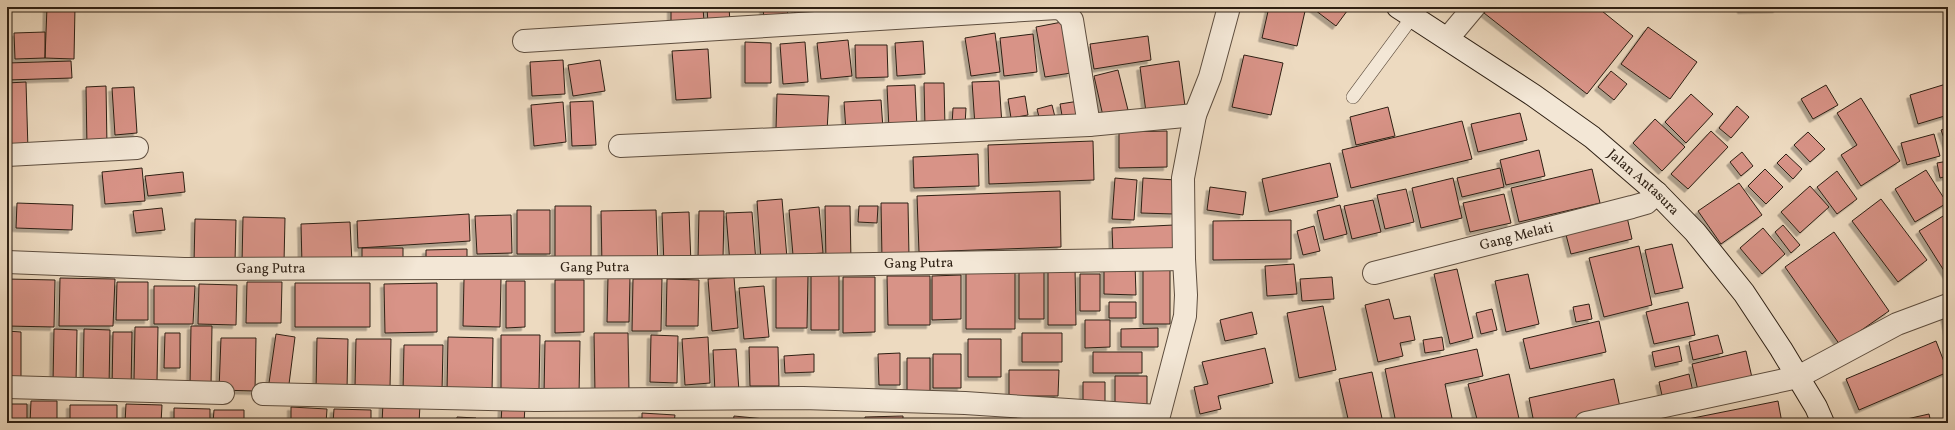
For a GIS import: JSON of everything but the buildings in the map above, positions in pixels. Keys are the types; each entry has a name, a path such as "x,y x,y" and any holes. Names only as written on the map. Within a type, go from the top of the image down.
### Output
{"street":[{"path":"263,394 535,400 803,398 965,403 1158,420 1185,316 1186,295 1183,178 1195,114 1210,77 1229,7"},
{"path":"1448,38 1474,7"},
{"path":"524,41 1057,8 1063,10 1072,20 1089,125"},
{"name":"Jalan Antasura","path":"1405,11 1534,95 1592,137 1657,193 1695,232 1744,293 1765,323 1798,377 1823,423"},
{"path":"620,146 1089,125 1195,114"},
{"path":"7,155 137,148"},
{"name":"Gang Melati","path":"1374,273 1632,207 1646,203 1657,193"},
{"name":"Gang Putra","path":"7,262 200,269 689,267 1184,259"},
{"path":"1586,423 1798,377 1897,324 1948,305"},
{"path":"7,387 223,393"}],"lane":[{"path":"1353,97 1405,11"}]}
